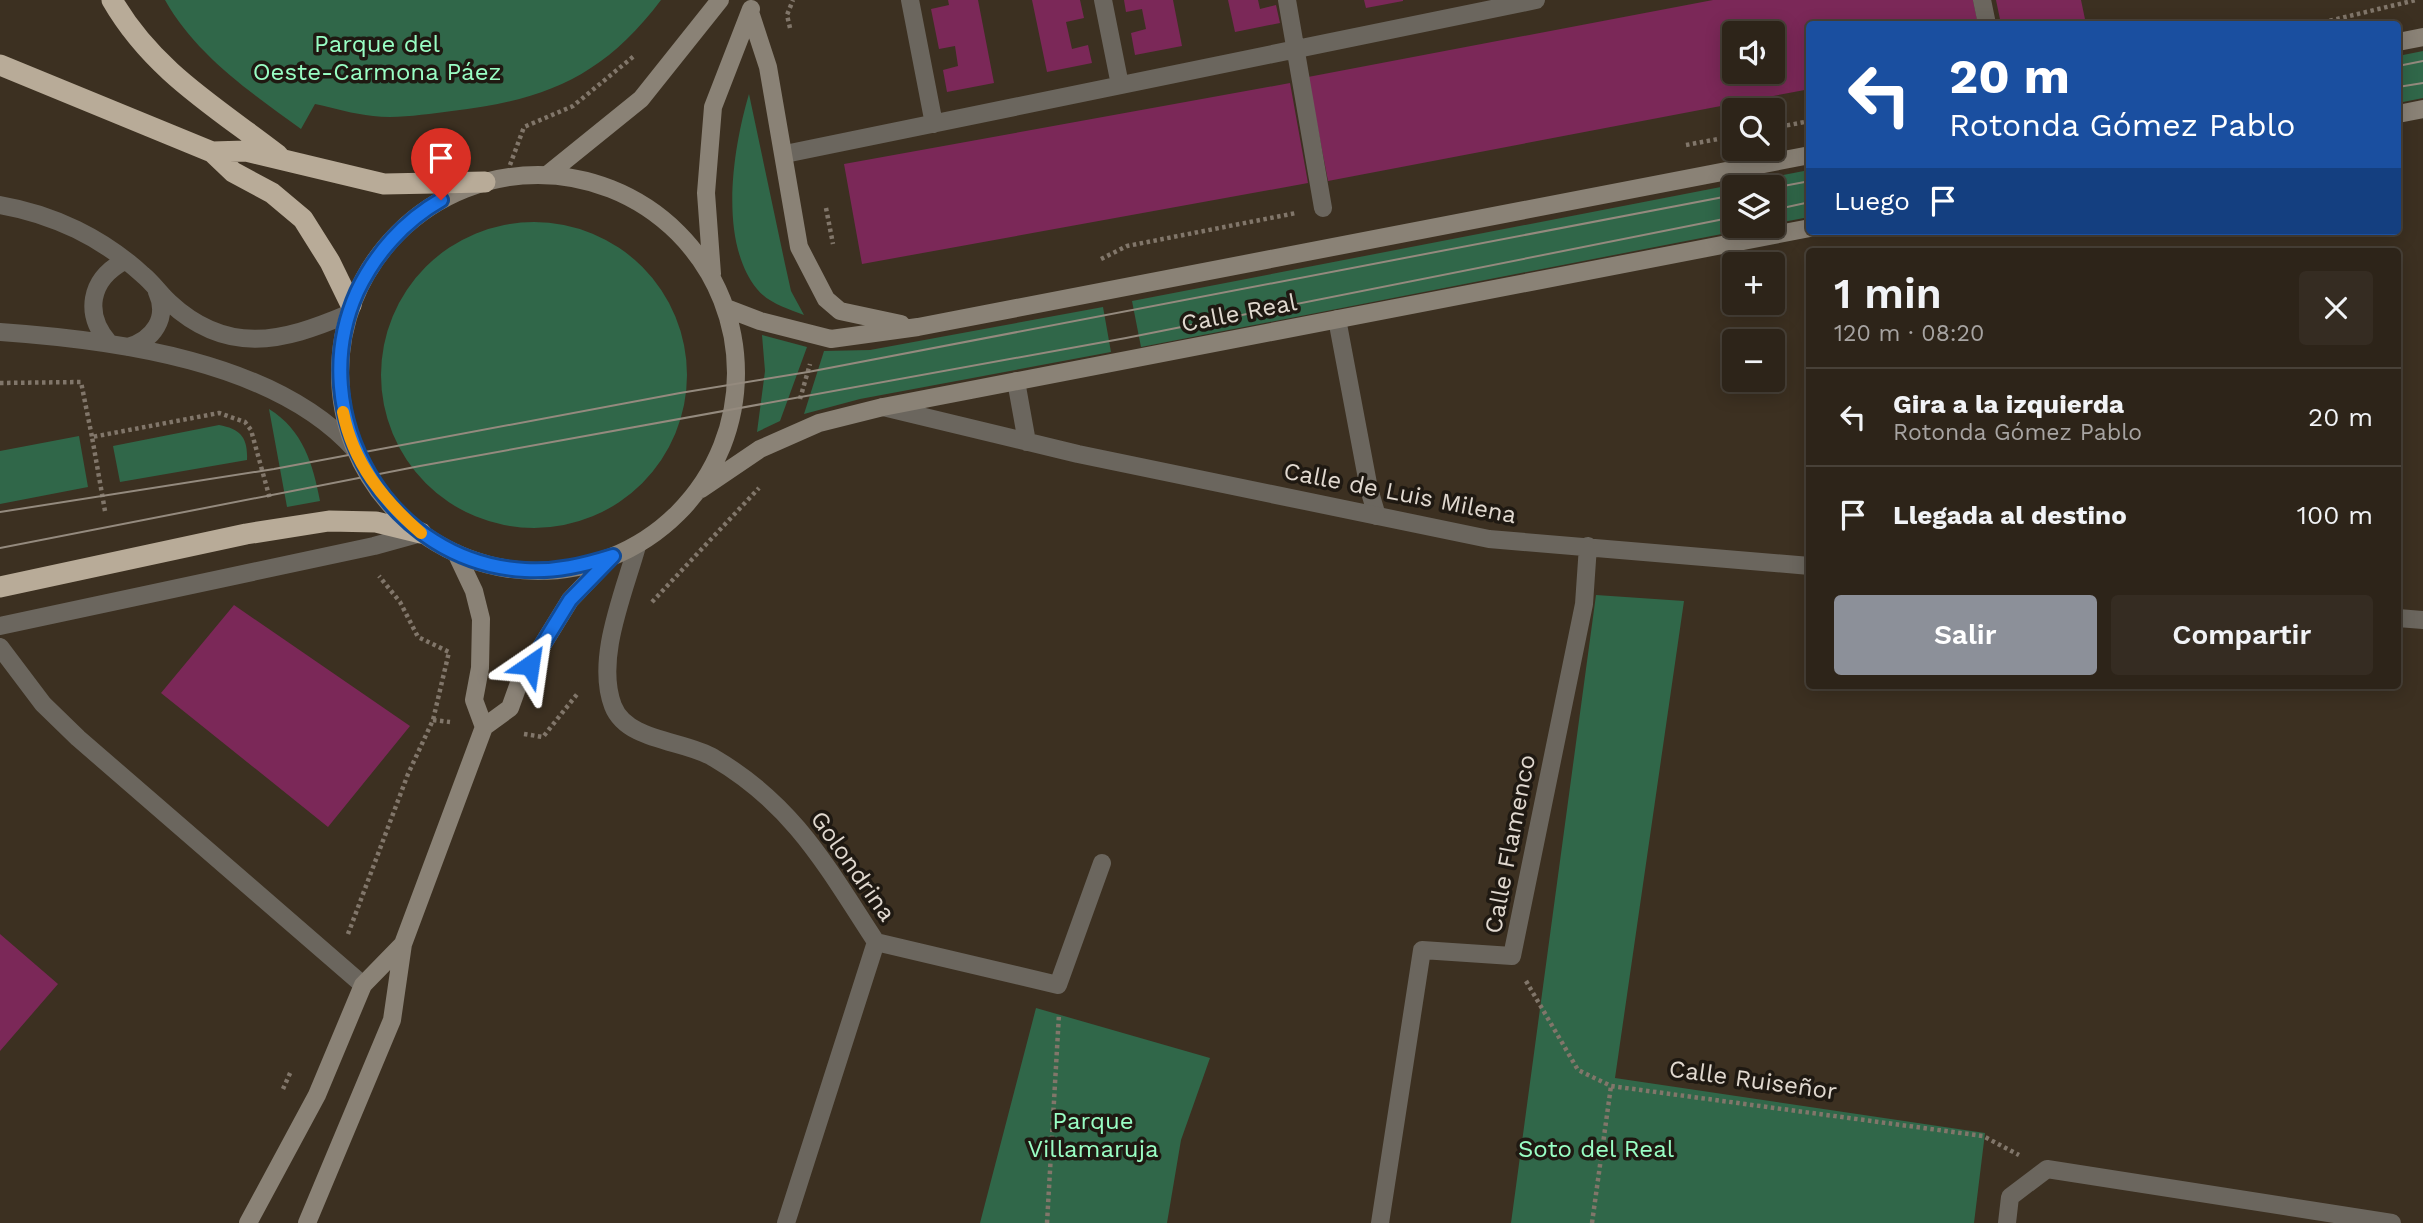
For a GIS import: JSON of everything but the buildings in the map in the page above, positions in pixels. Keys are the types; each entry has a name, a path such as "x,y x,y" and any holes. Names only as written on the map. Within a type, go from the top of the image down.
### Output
{"highway":[{"path":"112,0 138,39 203,103 285,160"},
{"path":"0,65 212,152 233,172 272,193 303,219 330,261 350,310"},
{"path":"212,152 246,151 384,184 495,180"},
{"path":"0,587 328,521 376,522 421,533"}],"street":[{"path":"547,175 641,99 720,0"},
{"path":"910,0 934,124"},
{"path":"1104,0 1121,85"},
{"path":"1287,0 1323,208"},
{"path":"785,154 1536,0"},
{"path":"1982,0 1986,21"},
{"path":"712,278 706,193 713,107 754,4"},
{"path":"754,4 785,154 799,247 826,299 840,312 918,327"},
{"path":"2401,41 2423,37"},
{"path":"2401,113 2423,109"},
{"name":"Calle Real","path":"726,308 761,321 831,339 918,327 1806,156"},
{"path":"547,175 601,185 651,209 679,233 712,278 726,308 736,358 732,410 718,453 695,493 672,518 637,546 613,556 546,571 500,567 456,553 421,533 391,507 368,476 355,450 346,425 340,383 342,341 350,310 370,268 403,228 428,208 455,193 495,180 547,175"},
{"path":"0,205 29,210 80,229 143,274 203,328 235,338 261,341 288,336 350,310"},
{"name":"Calle Real","path":"695,493 760,449 819,424 883,407 1806,229"},
{"path":"109,344 94,319 94,291 111,268 124,261"},
{"path":"128,347 140,344 159,326 162,313 156,288"},
{"path":"1337,319 1369,489 1377,516"},
{"path":"0,332 128,347 228,372 280,393 334,427 355,450"},
{"path":"1016,382 1027,442"},
{"name":"Calle de Luis Milena","path":"883,407 1027,442 1489,539 1806,566"},
{"path":"0,626 374,546 421,533"},
{"name":"Golondrina","path":"637,546 607,658 613,706 628,726 711,756 759,788 807,836 876,942 786,1223"},
{"name":"Calle Flamenco","path":"1380,1223 1422,950 1512,957 1584,604 1588,546"},
{"path":"456,553 474,591 481,619 480,668 474,700 484,727"},
{"path":"309,1221 391,1020 403,944 484,727 510,708 519,683 570,600 613,556"},
{"path":"2401,618 2423,620"},
{"path":"0,647 43,704 78,738 363,985"},
{"path":"876,942 1058,985 1102,863"},
{"path":"248,1223 317,1095 363,985 403,944"},
{"path":"2007,1223 2010,1197 2047,1169 2392,1223"}],"path":[{"path":"793,0 787,15 793,42"},
{"path":"2328,21 2416,0"},
{"path":"495,180 524,127 573,106 637,54"},
{"path":"1785,126 1806,122"},
{"path":"1675,147 1722,137"},
{"path":"825,203 836,258"},
{"path":"1099,260 1127,246 1323,208"},
{"path":"788,437 815,346 821,337"},
{"path":"0,383 81,382 105,511"},
{"path":"92,437 219,413 245,422 251,430 264,470 275,530"},
{"path":"650,604 764,483"},
{"path":"372,572 382,578 400,602 418,637 449,652 433,720 543,737 607,658"},
{"name":"Calle Ruiseñor","path":"1512,957 1578,1070 1611,1086 1983,1136 2047,1169"},
{"path":"1047,1223 1059,1040 1058,985"},
{"path":"1592,1223 1611,1086"}],"green space":[{"name":"Parque del Oeste-Carmona Páez","path":"165,0 661,0 617,48 594,66 544,91 485,106 402,117 366,115 315,104 301,129 208,55 192,38"},
{"path":"2423,51 2423,98 2401,102 2401,55"},
{"path":"749,94 791,291 804,315 779,305 757,289 745,269 737,246 732,194 734,167"},
{"path":"1806,171 1806,218 1785,222 1783,175"},
{"path":"1722,187 1722,234 1141,347 1132,301"},
{"path":"534,222 564,225 592,234 619,248 642,267 661,290 675,317 684,345 687,375 684,405 675,433 661,460 642,483 619,502 592,516 564,525 534,528 504,525 476,516 449,502 426,483 407,460 393,433 384,405 381,375 384,345 393,317 407,290 426,267 449,248 476,234 504,225"},
{"path":"1103,307 1111,352 860,399 804,414 824,351 870,350"},
{"path":"762,335 807,347 780,421 757,432 765,371"},
{"path":"269,409 290,427 305,449 320,501 287,507"},
{"path":"219,425 233,429 242,436 247,460 120,482 113,446"},
{"path":"79,436 88,487 0,504 0,451"},
{"name":"Soto del Real","path":"1596,595 1684,601 1615,1078 1985,1133 1974,1223 1511,1223"},
{"name":"Parque Villamaruja","path":"1036,1008 1210,1058 1181,1140 1167,1223 980,1223"}],"tram line":[{"path":"2401,65 2423,61"},
{"path":"2401,87 2423,83"},
{"path":"1785,186 1806,182"},
{"path":"0,512 274,469 680,393 808,372 1722,197"},
{"path":"1785,207 1806,203"},
{"path":"0,548 420,466 1126,338 1722,219"}],"slow traffic":[{"path":"343,412 355,450 368,476 391,507 421,533"}],"route":[{"path":"441,200 403,228 382,251 364,277 351,305 342,341 340,397 346,425 368,476 391,507 438,544 477,561 523,570 568,568 613,556 570,600 530,665"}]}
